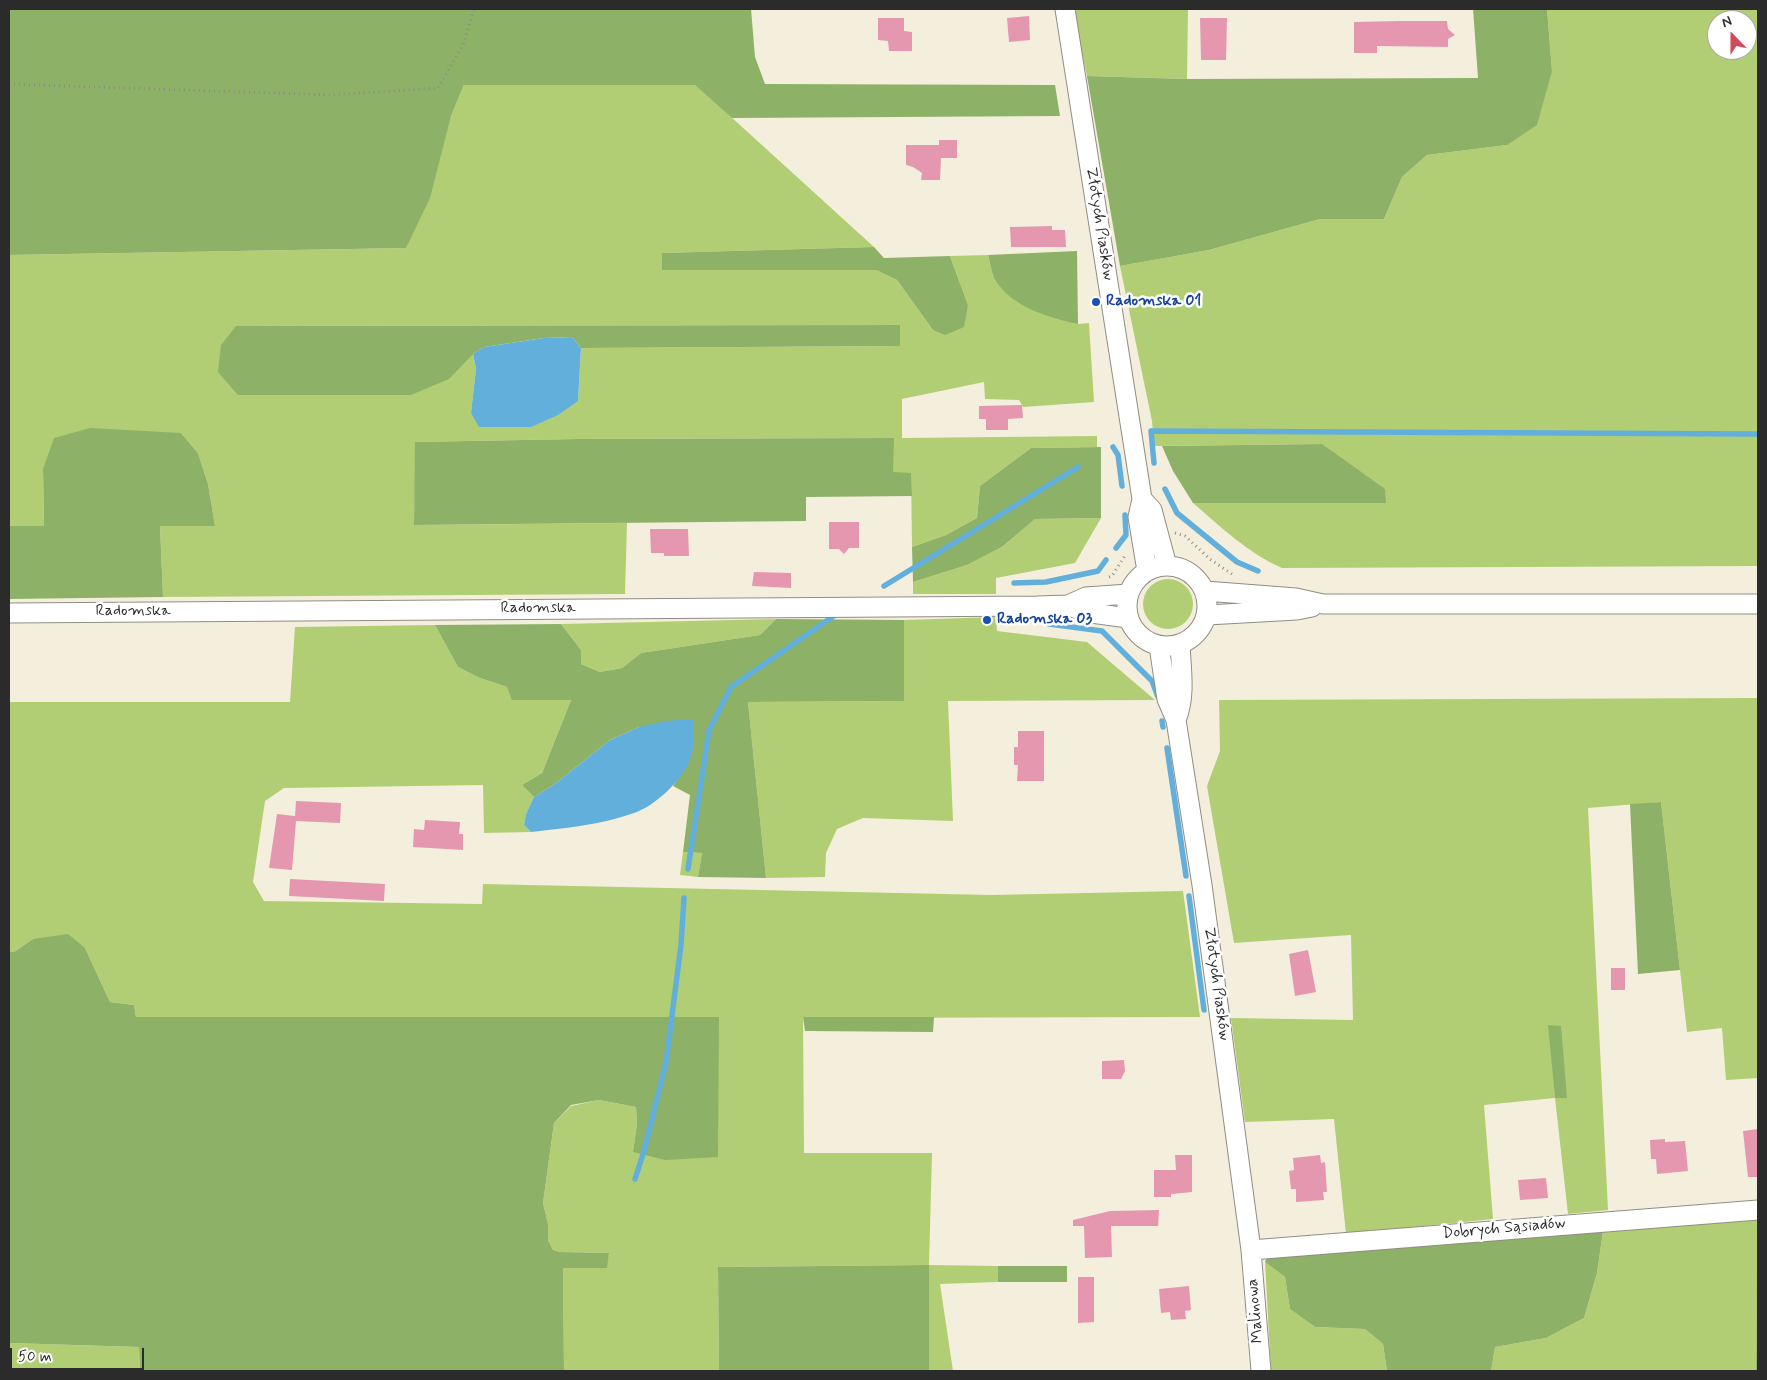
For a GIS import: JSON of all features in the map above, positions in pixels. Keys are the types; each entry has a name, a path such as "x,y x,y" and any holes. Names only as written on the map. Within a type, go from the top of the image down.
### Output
{"street":[{"name":"Złotych Piasków","path":"1065,9 1142,499 1138,517 1147,571"},
{"name":"Złotych Piasków","path":"1142,499 1152,510 1168,566"},
{"path":"1168,566 1178,567 1196,577 1205,591 1208,605 1207,615 1197,633 1190,640 1170,647 1159,646 1140,636 1128,618 1126,607 1129,594 1135,582 1147,571 1157,567 1168,566"},
{"path":"1205,591 1296,598 1323,604 1758,604"},
{"name":"Radomska","path":"9,613 1068,605 1086,597 1129,594"},
{"path":"1207,615 1297,610 1323,604"},
{"name":"Radomska","path":"1068,605 1084,612 1128,618"},
{"name":"Złotych Piasków","path":"1176,720 1182,704 1180,644"},
{"name":"Złotych Piasków","path":"1159,646 1167,699 1176,720 1202,885 1251,1250"},
{"name":"Dobrych Sąsiadów","path":"1251,1250 1758,1210"},
{"name":"Malinowa","path":"1251,1250 1261,1371"}],"path":[{"path":"9,84 330,95 438,88 464,45 474,9"},
{"path":"1171,533 1179,533 1185,536 1211,560 1240,578"},
{"path":"1106,578 1112,576 1129,550"}],"green space":[{"path":"9,9 751,9 755,57 765,84 1055,85 1060,116 732,118 695,85 464,85 451,116 430,198 406,248 9,255"},
{"path":"1077,9 1188,9 1187,79 1087,76 1075,22 1075,12"},
{"path":"1473,9 1547,9 1552,71 1537,125 1507,145 1427,155 1402,177 1384,219 1320,219 1209,250 1120,266 1087,76 1187,79 1478,78"},
{"path":"1547,9 1758,9 1758,566 1282,568 1258,555 1235,539 1193,503 1386,503 1322,444 1154,446 1152,421 1120,266 1209,250 1320,219 1384,219 1402,177 1427,155 1507,145 1552,71"},
{"path":"464,85 696,85 874,247 662,253 662,269 876,270 897,280 933,330 968,305 950,256 988,255 993,276 1078,324 1089,323 1094,402 1023,407 1019,400 985,399 984,382 902,399 902,438 1097,436 1097,447 1031,448 980,486 977,518 946,535 912,547 911,473 893,473 893,438 578,439 416,442 414,525 627,523 625,594 163,597 160,526 215,526 208,484 198,453 181,433 43,469 44,526 9,526 9,255 406,248 451,116","holes":["900,325 900,346 581,348 578,401 471,413 476,369 473,354 236,326"]},
{"path":"874,247 884,258 950,256 968,305 964,327 945,335 933,330 897,280 876,270 662,270 662,253"},
{"path":"1077,251 1078,324 1042,314 1010,296 994,278 988,255"},
{"path":"900,325 900,346 581,348 572,337 544,338 484,347 473,354 449,379 411,395 238,395 218,372 221,345 236,326"},
{"path":"90,428 181,433 198,453 208,484 215,526 160,526 163,597 9,599 9,526 44,526 43,469 54,438"},
{"path":"894,438 893,472 911,473 912,496 806,497 806,521 414,525 415,442 578,439"},
{"path":"1322,444 1385,489 1386,503 1193,503 1173,471 1162,446"},
{"path":"1101,447 1101,518 1035,519 1002,547 967,565 913,582 912,547 946,535 977,518 980,486 1031,448"},
{"path":"1101,518 1075,563 996,578 996,594 913,594 913,582 967,565 1002,547 1035,519"},
{"path":"1168,579 1177,581 1188,590 1193,604 1191,613 1182,624 1168,629 1159,627 1148,618 1143,604 1145,595 1154,584"},
{"path":"996,617 997,631 1087,642 1155,700 948,701 953,821 863,818 837,829 826,853 825,877 766,878 748,702 904,701 904,620"},
{"path":"776,619 760,635 641,653 622,668 600,672 581,664 581,650 561,624"},
{"path":"776,619 904,620 904,701 748,702 766,878 698,877 702,853 683,852 690,795 673,786 689,761 639,727 610,740 555,784 534,797 522,785 542,773 571,700 512,700 507,687 480,678 458,667 435,625 561,624 581,650 581,664 600,672 622,668 641,653 760,635"},
{"path":"435,625 458,667 480,678 507,687 571,700 542,773 522,785 534,797 526,814 524,825 531,832 484,833 483,785 284,788 265,801 253,882 264,901 482,904 483,884 991,895 1183,891 1200,1017 803,1018 804,1153 932,1153 929,1265 718,1267 719,1371 564,1371 563,1268 606,1268 609,1253 560,1252 553,1250 548,1240 548,1224 543,1203 554,1123 571,1106 599,1100 636,1107 637,1124 633,1152 681,1017 136,1017 134,1005 110,1002 85,948 33,939 14,952 9,952 9,702 290,702 295,627"},
{"path":"1758,698 1758,1078 1726,1080 1722,1028 1687,1032 1661,802 1588,808 1608,1210 1568,1214 1555,1098 1484,1105 1493,1219 1346,1234 1334,1119 1245,1122 1231,1018 1353,1020 1351,935 1234,943 1207,786 1220,751 1219,700","holes":["1549,1025 1567,1098 1555,1097"]},
{"path":"1661,802 1680,970 1638,974 1630,804"},
{"path":"683,852 702,853 698,877 680,875"},
{"path":"68,934 85,948 110,1002 134,1005 136,1017 719,1017 718,1157 665,1160 633,1152 637,1124 636,1107 599,1100 571,1105 554,1123 543,1203 548,1224 548,1240 553,1250 560,1252 609,1253 607,1268 563,1268 564,1371 140,1371 139,1347 9,1343 9,952 14,952 33,939"},
{"path":"803,1017 934,1017 933,1032 805,1031"},
{"path":"1548,1025 1561,1026 1567,1098 1555,1098"},
{"path":"1758,1218 1756,1371 1491,1371 1495,1347 1546,1338 1584,1318 1597,1273 1603,1231"},
{"path":"1603,1231 1597,1273 1584,1318 1546,1338 1495,1347 1491,1371 1387,1371 1383,1344 1365,1329 1315,1327 1290,1309 1285,1277 1265,1262 1267,1257"},
{"path":"1265,1262 1285,1277 1290,1309 1315,1327 1365,1329 1383,1344 1387,1371 1271,1371"},
{"path":"929,1265 998,1266 998,1282 940,1284 953,1371 929,1371"},
{"path":"929,1265 929,1371 719,1371 718,1267"},
{"path":"998,1266 1067,1266 1067,1282 998,1282"},
{"path":"1757,1270 1758,1371 1756,1371"},
{"path":"9,1343 139,1347 140,1371 9,1371"}],"water":[{"path":"572,337 581,348 578,401 558,415 531,427 479,427 471,413 476,369 473,354 484,347 544,338"},
{"path":"693,719 693,746 691,757 685,770 666,792 650,805 634,813 583,826 531,832 524,825 526,814 534,797 555,784 610,740 639,727 665,721"}],"building":[{"path":"1029,16 1030,40 1009,42 1007,18"},
{"path":"878,18 904,18 904,31 912,32 912,51 889,51 888,41 878,40"},
{"path":"1200,18 1227,18 1226,60 1201,60"},
{"path":"1447,21 1448,29 1455,35 1448,39 1448,47 1377,46 1377,53 1354,53 1354,22"},
{"path":"939,140 957,140 957,158 941,158 940,180 921,180 922,173 906,165 906,145 939,145"},
{"path":"1052,226 1052,230 1065,230 1066,247 1011,247 1010,227"},
{"path":"1022,405 1023,418 1008,419 1008,430 986,430 986,419 979,419 979,406"},
{"path":"829,522 859,522 859,548 849,548 844,554 839,549 829,549"},
{"path":"650,529 688,529 689,556 664,556 664,553 651,553"},
{"path":"754,572 791,573 791,588 752,586"},
{"path":"1018,731 1044,731 1044,781 1017,781 1018,765 1014,765 1014,747 1018,747"},
{"path":"296,801 341,803 340,823 296,821 292,870 269,868 277,814 295,816"},
{"path":"425,820 460,822 459,834 463,834 463,850 413,847 414,829 424,830"},
{"path":"290,879 385,884 384,901 289,896"},
{"path":"1308,950 1316,992 1295,996 1289,954"},
{"path":"1611,968 1625,968 1625,990 1611,990"},
{"path":"1124,1060 1125,1071 1121,1079 1102,1079 1102,1061"},
{"path":"1758,1129 1758,1177 1748,1177 1743,1131"},
{"path":"1665,1139 1665,1142 1685,1141 1688,1171 1657,1174 1656,1159 1651,1159 1650,1140"},
{"path":"1175,1155 1192,1155 1192,1192 1171,1194 1171,1197 1154,1197 1154,1170 1176,1170"},
{"path":"1320,1155 1321,1163 1325,1162 1327,1192 1323,1192 1324,1200 1296,1202 1296,1189 1291,1189 1289,1171 1294,1170 1293,1158"},
{"path":"1546,1178 1548,1198 1520,1200 1518,1180"},
{"path":"1159,1210 1158,1226 1111,1226 1112,1257 1085,1258 1084,1226 1073,1226 1073,1220 1110,1211"},
{"path":"1078,1277 1094,1277 1094,1322 1078,1323"},
{"path":"1189,1286 1191,1310 1185,1311 1186,1319 1171,1320 1170,1312 1161,1313 1159,1289"}],"waterway":[{"path":"1154,463 1151,431 1758,434"},
{"path":"1113,447 1118,455 1122,486"},
{"path":"884,586 1078,467"},
{"path":"1165,489 1177,513 1237,562 1258,571"},
{"path":"1116,548 1126,535 1125,515"},
{"path":"1014,583 1046,582 1098,571 1106,560"},
{"path":"688,869 709,730 731,687 835,615"},
{"path":"1011,619 1027,622"},
{"path":"1049,624 1102,631 1152,681 1158,697"},
{"path":"1162,721 1163,727"},
{"path":"1167,748 1186,876"},
{"path":"1189,896 1204,1010"},
{"path":"635,1179 644,1151 666,1062 681,945 684,898"}],"place":[{"name":"Radomska 01","path":"1096,302"},
{"name":"Radomska 03","path":"987,620"}]}
